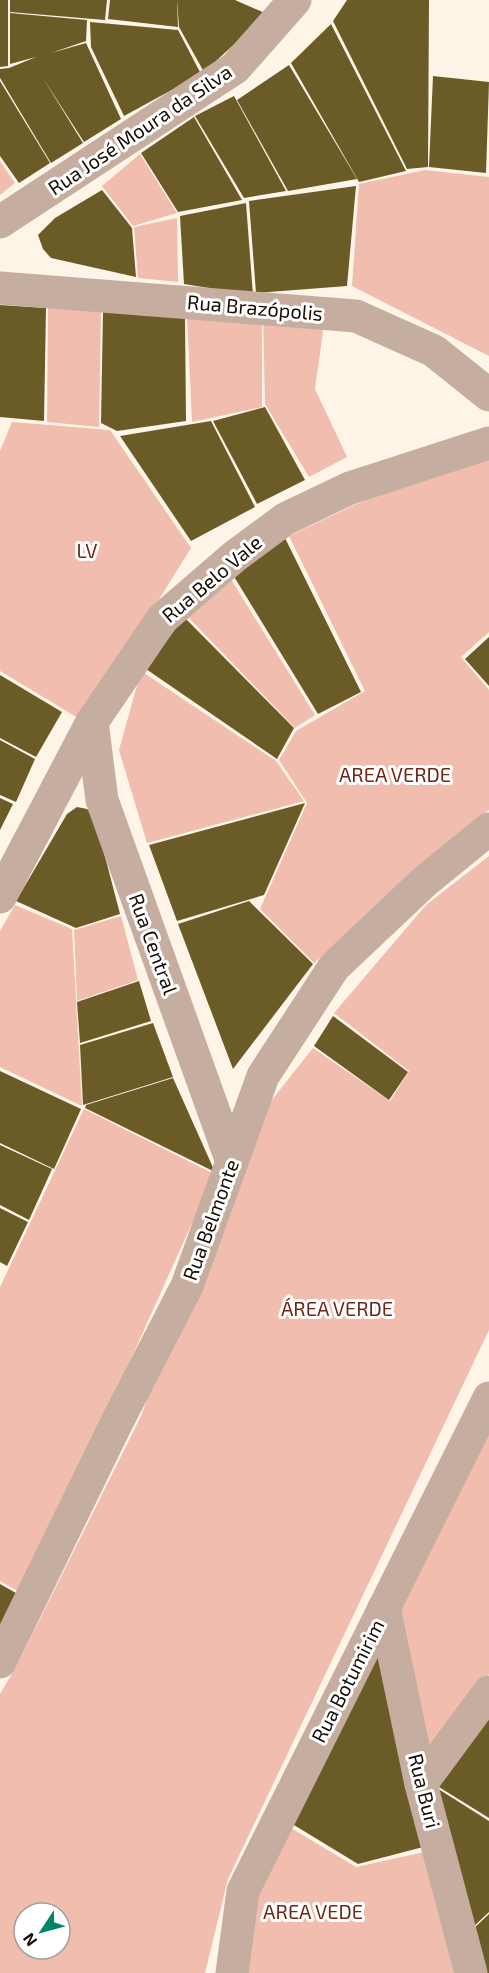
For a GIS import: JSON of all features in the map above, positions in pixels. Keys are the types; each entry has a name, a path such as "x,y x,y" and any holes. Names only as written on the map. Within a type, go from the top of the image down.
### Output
{"street":[{"name":"Rua José Moura da Silva","path":"0,222 235,69 295,0"},
{"name":"Rua Brazópolis","path":"0,288 356,316 434,351 489,395"},
{"name":"Rua Belo Vale","path":"0,897 92,722 162,619 235,556 285,519 350,488 489,443"},
{"name":"Rua Central","path":"92,722 102,800 232,1162"},
{"name":"Rua Belmonte","path":"0,1662 116,1424 187,1286 263,1076 334,967 424,882 489,829"},
{"name":"Rua Botumirim","path":"232,1973 243,1891 489,1398"},
{"name":"Rua Buri","path":"384,1608 421,1784 471,1973"},
{"path":"421,1784 489,1692"}],"green space":[{"path":"140,154 177,213 133,226 102,186"},
{"path":"0,161 15,183 0,195"},
{"path":"425,170 489,177 489,356 352,286 359,184"},
{"path":"177,218 178,282 138,278 134,227"},
{"path":"48,308 101,311 99,427 47,422"},
{"path":"262,315 262,407 192,422 187,317"},
{"path":"263,315 324,324 315,389 347,457 309,477 265,404"},
{"name":"LV","path":"12,422 110,430 191,548 83,721 0,671 0,451"},
{"name":"AREA VERDE","path":"489,454 489,632 461,657 489,690 489,810 314,963 260,909 307,803 279,760 296,731 365,691 289,536 367,499"},
{"path":"229,576 315,715 295,728 186,615"},
{"path":"141,671 276,761 304,801 147,843 119,750"},
{"name":"ÁREA VERDE","path":"489,856 489,1330 228,1879 205,1973 0,1973 0,1694 17,1665 141,1416 187,1286 271,1101 313,1048 390,1101 409,1071 334,1013 426,905"},
{"path":"15,905 72,929 82,1106 0,1067 0,931"},
{"path":"121,916 138,980 77,1001 74,930"},
{"path":"84,1109 214,1174 25,1595 0,1581 0,1287"},
{"path":"489,1421 489,1674 427,1758 395,1609"},
{"name":"AREA VEDE","path":"286,1825 356,1867 429,1851 461,1973 242,1973 253,1893"}],"building":[{"path":"0,0 8,0 8,66 0,67"},
{"path":"10,0 107,0 105,20 10,12"},
{"path":"110,0 177,0 178,27 108,19"},
{"path":"177,0 235,0 267,14 204,72 179,27"},
{"path":"347,0 429,0 428,167 407,169 333,21"},
{"path":"10,13 87,20 86,41 51,53 86,43 121,119 84,142 41,75 83,143 51,163 0,78 0,69 9,68 36,57 10,64"},
{"path":"90,22 178,30 201,74 124,116 91,47"},
{"path":"331,24 406,171 359,182 291,63"},
{"path":"289,65 357,179 288,191 237,100"},
{"path":"433,76 489,82 486,173 429,167"},
{"path":"0,81 50,163 19,183 0,156"},
{"path":"234,96 286,191 244,198 195,116"},
{"path":"194,117 242,200 178,212 141,153"},
{"path":"356,186 347,286 256,293 249,201"},
{"path":"102,190 132,228 136,277 51,258 43,249 38,235 55,218"},
{"path":"246,203 253,295 184,284 180,216"},
{"path":"0,305 46,308 44,421 0,417"},
{"path":"103,312 185,317 186,421 117,431 101,423"},
{"path":"265,407 305,480 257,504 213,421"},
{"path":"211,421 255,507 191,541 120,436"},
{"path":"285,538 361,692 318,714 233,575"},
{"path":"184,617 294,728 277,759 146,669"},
{"path":"489,637 489,686 465,659"},
{"path":"0,675 62,712 36,757 0,738"},
{"path":"0,740 35,759 16,802 0,795"},
{"path":"0,798 13,804 0,830"},
{"path":"305,803 264,895 177,921 149,845"},
{"path":"77,807 87,809 95,818 120,914 76,928 16,901 67,814"},
{"path":"249,901 313,964 233,1069 178,924"},
{"path":"139,981 151,1021 80,1043 77,1002"},
{"path":"333,1016 408,1072 389,1100 314,1046"},
{"path":"153,1023 173,1077 83,1105 80,1045"},
{"path":"0,1071 81,1109 54,1169 0,1143"},
{"path":"173,1078 215,1172 85,1108 86,1105"},
{"path":"0,1145 52,1169 29,1220 0,1205"},
{"path":"0,1208 28,1222 7,1266 0,1262"},
{"path":"0,1584 23,1597 0,1633"},
{"path":"380,1640 427,1846 358,1864 289,1822"},
{"path":"489,1711 489,1818 434,1784"},
{"path":"432,1785 489,1821 489,1912 470,1930"},
{"path":"489,1914 489,1973 482,1973 471,1931"}]}
